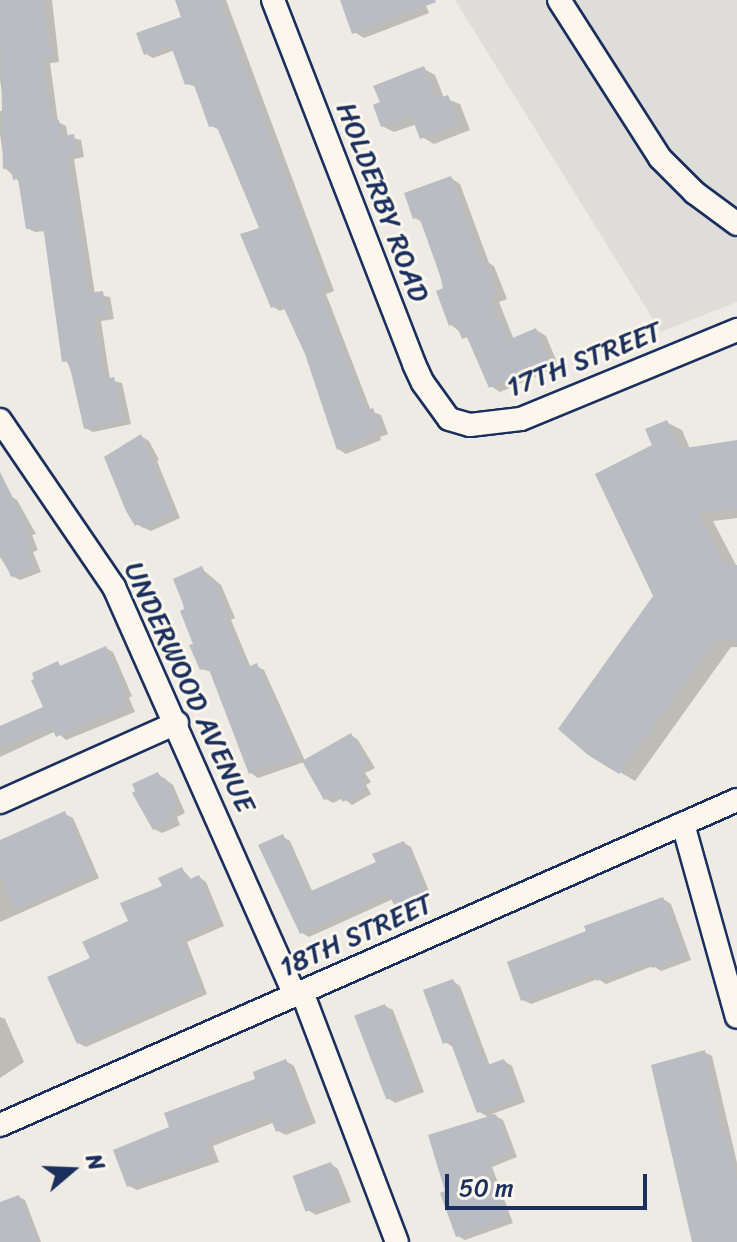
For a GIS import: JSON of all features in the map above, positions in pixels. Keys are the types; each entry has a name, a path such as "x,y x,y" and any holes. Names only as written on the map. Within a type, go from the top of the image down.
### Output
{"street":[{"name":"HOLDERBY ROAD","path":"273,0 414,364 436,404 449,419"},
{"path":"559,0 660,158 695,193 737,224"},
{"name":"17TH STREET","path":"449,419 470,425 521,419 737,330"},
{"name":"UNDERWOOD AVENUE","path":"0,420 114,587 298,993 397,1242"},
{"path":"0,802 177,723"},
{"name":"18TH STREET","path":"0,1125 737,800"},
{"path":"683,824 737,1017"}],"shaded area":[{"path":"455,0 737,0 737,302 661,332"}],"building":[{"path":"0,0 42,0 52,58 43,60 52,121 59,120 61,136 74,134 77,154 67,155 89,293 103,291 107,315 94,318 104,379 114,377 124,420 84,429 71,372 67,361 62,362 43,226 26,229 18,179 13,180 11,168 3,169"},
{"path":"175,0 220,0 327,287 320,290 366,411 373,408 381,430 373,433 374,436 337,450 305,354 282,304 271,308 240,234 259,228 216,125 209,127 193,82 185,85 171,46 144,55 136,33 181,17"},
{"path":"340,0 435,0 436,2 352,34"},
{"path":"424,66 437,99 448,95 460,124 420,139 411,115 381,127 373,105 380,102 373,86"},
{"path":"451,176 481,260 485,258 498,294 490,297 508,340 536,328 550,361 489,388 467,337 462,339 456,323 449,326 436,291 443,288 440,275 419,217 413,219 404,193"},
{"path":"667,420 679,449 737,440 737,508 699,513 723,564 737,565 737,641 716,639 619,774 588,755 558,729 653,596 595,474 652,445 645,429"},
{"path":"141,434 174,514 142,528 140,523 135,526 126,511 104,457"},
{"path":"0,472 29,530 25,531 31,546 26,548 34,567 11,577 0,551"},
{"path":"202,566 208,580 213,578 228,614 224,616 246,668 257,663 299,757 280,766 278,762 249,774 208,667 200,670 189,645 193,644 180,611 184,609 183,604 173,579"},
{"path":"106,646 126,692 122,694 128,707 56,737 51,726 0,748 0,726 43,707 31,680 34,679 32,673 58,661 60,666"},
{"path":"351,733 368,764 359,769 364,777 359,780 365,790 343,802 338,793 324,800 302,761"},
{"path":"158,772 162,780 165,778 178,809 170,812 174,821 153,830 132,793 135,791 132,784"},
{"path":"65,811 93,874 15,910 0,875 0,840"},
{"path":"283,834 309,892 376,862 372,854 404,841 425,892 394,905 389,894 300,934 258,845"},
{"path":"182,867 188,880 199,875 217,922 181,938 201,990 77,1044 47,977 90,958 82,942 128,921 120,903 162,886 158,878"},
{"path":"663,897 685,956 652,968 649,961 597,981 594,974 521,1001 507,962 586,931 584,926"},
{"path":"453,979 485,1066 504,1059 519,1098 477,1113 450,1041 443,1044 423,990"},
{"path":"385,1004 417,1088 386,1100 354,1016"},
{"path":"705,1050 723,1136 727,1135 737,1179 737,1242 692,1242 651,1065"},
{"path":"286,1059 309,1119 276,1132 270,1117 206,1141 212,1158 127,1187 113,1150 169,1127 164,1113 255,1079 253,1072"},
{"path":"496,1114 511,1153 486,1163 507,1219 456,1237 440,1193 445,1191 428,1135"},
{"path":"331,1162 344,1198 305,1212 292,1176"},
{"path":"19,1195 37,1242 0,1242 0,1202"}]}
